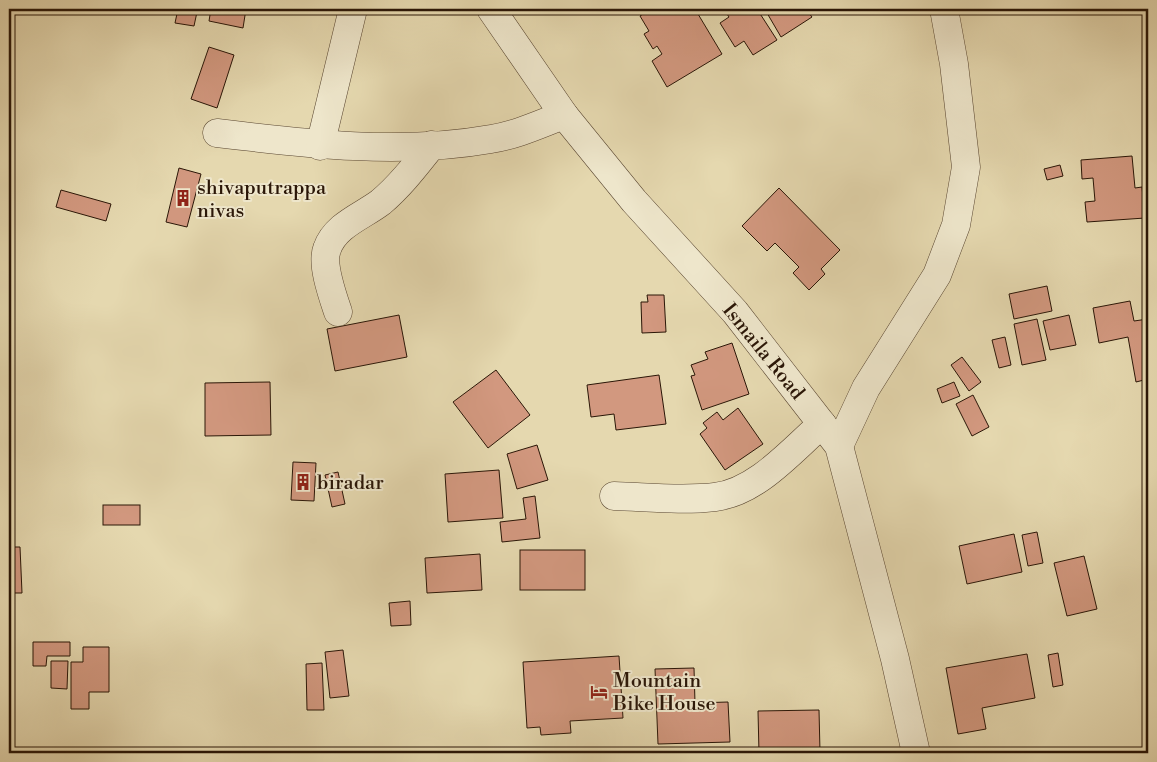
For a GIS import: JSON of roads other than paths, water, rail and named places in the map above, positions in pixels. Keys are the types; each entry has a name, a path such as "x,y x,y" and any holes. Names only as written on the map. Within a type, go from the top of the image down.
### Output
{"street":[{"path":"320,146 353,9"},
{"name":"Ismaila Road","path":"491,9 564,115 634,201 735,312 839,446 895,659 916,753"},
{"path":"839,446 866,388 937,276 956,225 966,167 954,64 944,9"},
{"path":"217,133 320,146 432,145 491,139 518,133 564,115"},
{"path":"338,312 328,284 326,250 334,237 352,220 380,202 405,179 432,145"},
{"path":"614,496 695,498 716,497 731,493 771,469 822,424"}],"place":[{"name":"shivaputrappa nivas","path":"183,198"},
{"name":"biradar","path":"303,482"},
{"name":"Mountain Bike House","path":"599,692"}]}
